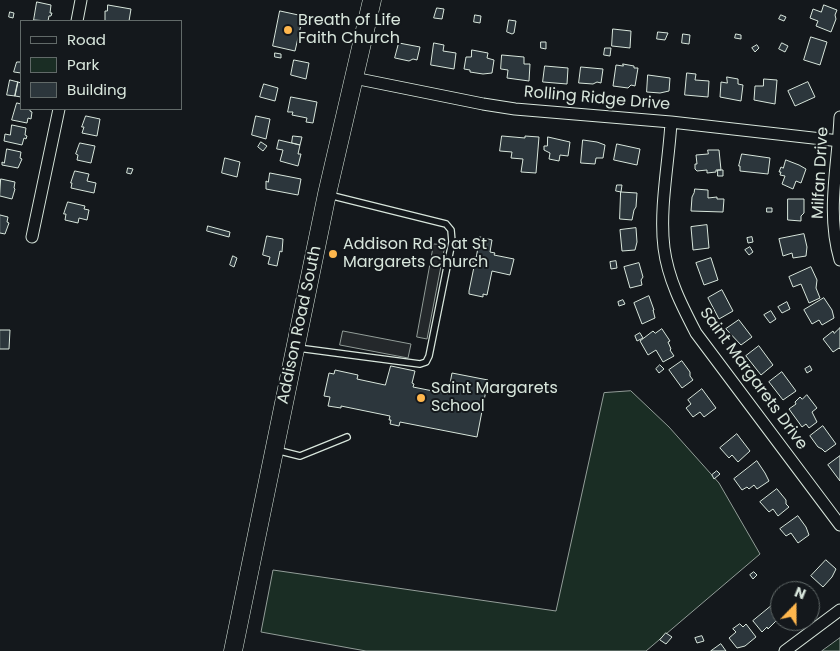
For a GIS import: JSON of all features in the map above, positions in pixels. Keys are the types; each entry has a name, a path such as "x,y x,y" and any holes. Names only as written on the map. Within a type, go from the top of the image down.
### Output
{"main road":[{"name":"Addison Road South","path":"233,651 294,348 372,0"}],"street":[{"path":"77,20 82,0"},
{"name":"Rolling Ridge Drive","path":"354,78 515,109 671,122 839,141"},
{"path":"32,237 59,110"},
{"name":"Milfan Drive","path":"840,117 832,211 835,240 840,260"},
{"name":"Saint Margarets Drive","path":"671,122 664,203 664,248 681,305 701,340 840,525"},
{"path":"784,651 840,610"}],"lane":[{"path":"294,348 420,364 426,362 429,356 452,242 451,230 441,221 327,194"},
{"path":"274,449 300,456 347,437"}],"green space":[{"path":"631,391 669,427 719,483 760,554 646,651 366,651 261,632 273,570 556,611 604,393"},
{"path":"840,638 840,651 822,651"}],"shaded area":[{"path":"434,244 445,245 427,339 417,337"},
{"path":"343,331 411,344 408,358 340,345"}],"building":[{"path":"37,2 51,5 50,13 52,13 48,20 34,20"},
{"path":"108,5 131,9 129,20 105,20 105,11 107,11"},
{"path":"824,5 837,10 831,32 816,26 818,21 810,18 813,9 821,12"},
{"path":"437,8 444,9 442,19 434,18"},
{"path":"280,11 303,16 295,51 273,46"},
{"path":"10,12 14,13 13,18 9,17"},
{"path":"475,15 481,16 480,23 474,22"},
{"path":"781,15 786,17 784,21 779,19"},
{"path":"509,20 516,21 514,33 512,34 507,32"},
{"path":"613,29 631,31 630,48 612,46"},
{"path":"658,32 668,33 665,40 657,39"},
{"path":"683,34 690,35 689,44 682,43"},
{"path":"736,34 741,35 741,39 735,38"},
{"path":"811,37 827,42 820,65 804,60"},
{"path":"541,42 546,42 546,49 541,48"},
{"path":"399,43 420,47 417,60 409,61 395,58"},
{"path":"434,43 444,45 443,51 456,53 454,69 431,65"},
{"path":"782,43 788,46 785,52 779,49"},
{"path":"757,45 759,48 755,52 752,48"},
{"path":"605,48 611,48 610,56 604,55"},
{"path":"472,50 488,53 487,58 494,60 492,73 483,74 464,69 466,57 471,57"},
{"path":"275,53 281,54 281,58 275,57"},
{"path":"502,55 524,57 524,64 530,64 529,81 507,78 508,70 501,69"},
{"path":"294,60 309,63 306,79 291,75"},
{"path":"17,62 20,62 20,73 14,72"},
{"path":"623,64 638,68 635,86 631,85 628,88 613,86 616,65 623,66"},
{"path":"545,66 568,68 567,84 543,82"},
{"path":"581,67 603,69 601,83 579,83"},
{"path":"687,73 696,74 695,80 709,81 708,97 685,95"},
{"path":"648,75 670,78 669,91 660,93 647,92"},
{"path":"727,77 738,79 738,84 743,85 741,101 720,97 721,82 727,83"},
{"path":"764,79 777,80 775,104 754,100 755,86 763,86"},
{"path":"10,80 18,82 15,96 7,95"},
{"path":"18,82 20,83 20,97 15,96"},
{"path":"808,82 815,97 795,106 788,91"},
{"path":"264,84 278,88 275,101 260,97"},
{"path":"291,97 317,102 313,123 306,122 307,118 292,115 293,112 288,112"},
{"path":"17,103 20,104 20,110 30,110 32,112 31,119 28,118 27,123 12,120"},
{"path":"86,116 100,119 97,136 82,133"},
{"path":"256,116 270,119 266,139 252,135"},
{"path":"12,125 26,128 25,135 27,136 26,139 24,138 22,145 4,141 5,134 10,135"},
{"path":"293,136 302,137 300,145 292,143"},
{"path":"502,136 539,137 536,173 521,172 523,159 511,158 512,152 500,151"},
{"path":"548,137 570,142 568,156 560,155 559,161 549,159 550,153 544,150 544,146 547,146"},
{"path":"279,140 300,145 298,154 301,154 298,166 280,161 283,150 277,149"},
{"path":"583,140 605,145 603,158 596,158 595,164 581,163"},
{"path":"261,142 267,146 263,151 258,147"},
{"path":"80,143 95,146 91,163 77,160 78,155 76,154"},
{"path":"617,144 640,149 637,165 614,160"},
{"path":"7,149 21,152 20,158 22,159 18,168 2,165"},
{"path":"708,150 719,150 721,170 707,173 707,170 697,171 695,169 695,164 697,164 696,155 708,154"},
{"path":"742,154 770,158 768,174 740,171 739,166"},
{"path":"225,158 240,162 237,177 222,173"},
{"path":"786,160 806,169 801,183 796,181 793,189 782,184 785,176 780,175 781,172 779,172"},
{"path":"128,168 133,169 131,174 127,173"},
{"path":"718,170 723,170 723,176 718,176"},
{"path":"75,171 89,174 87,181 96,183 94,193 71,188"},
{"path":"270,173 301,179 298,195 266,189 266,181 268,182"},
{"path":"1,179 15,182 12,199 0,196"},
{"path":"617,185 622,185 621,192 616,191"},
{"path":"695,189 708,190 708,198 717,197 717,199 724,199 723,212 691,211 692,197"},
{"path":"621,192 637,193 636,207 632,220 620,219"},
{"path":"788,199 804,199 804,213 801,216 801,221 788,220"},
{"path":"68,202 85,206 84,209 89,210 87,220 79,218 78,223 65,220 66,214 64,214"},
{"path":"767,208 772,208 772,212 767,212"},
{"path":"0,215 8,217 7,222 9,223 5,234 0,233"},
{"path":"707,225 709,248 693,250 691,227"},
{"path":"208,226 230,232 229,237 207,231"},
{"path":"636,228 637,242 635,250 622,251 620,230"},
{"path":"804,234 807,247 806,256 793,258 792,253 783,256 779,239"},
{"path":"267,236 283,239 282,252 280,251 277,266 268,264 270,257 263,255"},
{"path":"480,237 492,240 490,252 495,253 494,255 514,259 510,275 492,271 487,295 483,294 483,297 469,294 475,262 472,262 473,257 476,257"},
{"path":"752,237 753,242 748,243 747,238"},
{"path":"750,247 753,252 749,255 745,250"},
{"path":"233,256 237,258 234,267 230,265"},
{"path":"711,258 718,280 704,285 696,263"},
{"path":"616,261 617,268 611,269 610,262"},
{"path":"639,263 643,277 641,280 642,285 630,288 624,267"},
{"path":"811,267 817,280 816,288 820,298 809,303 801,284 793,287 789,277"},
{"path":"722,290 733,311 719,319 708,298"},
{"path":"649,296 655,318 642,324 634,303"},
{"path":"824,298 832,310 834,318 822,325 819,320 812,324 804,310"},
{"path":"623,300 625,304 619,306 618,302"},
{"path":"787,302 790,309 782,313 778,307"},
{"path":"771,311 776,319 770,323 764,315"},
{"path":"739,320 752,337 741,345 726,329"},
{"path":"840,328 840,349 833,352 823,339"},
{"path":"662,329 670,341 668,342 670,350 674,356 663,362 656,350 648,355 640,341 653,331 655,333"},
{"path":"0,330 10,330 9,349 0,349"},
{"path":"640,333 643,338 637,341 635,336"},
{"path":"759,346 773,365 761,375 746,356"},
{"path":"682,361 693,380 682,388 669,370"},
{"path":"660,365 664,369 659,373 656,369"},
{"path":"391,366 415,371 413,387 448,394 452,373 488,380 477,437 400,422 399,426 390,424 390,416 341,406 341,408 328,406 330,397 324,396 329,373 334,374 335,370 358,375 357,379 385,385"},
{"path":"810,366 812,370 807,373 805,369"},
{"path":"782,372 796,391 783,400 769,382"},
{"path":"702,389 716,408 704,417 700,412 693,417 686,408 691,404 688,400"},
{"path":"807,395 817,408 812,412 817,422 809,428 806,424 802,427 789,409 796,404 795,402 800,397 802,399"},
{"path":"823,426 836,444 825,452 818,447 810,436"},
{"path":"737,434 750,451 738,462 732,455 729,458 720,448"},
{"path":"840,456 840,481 828,465"},
{"path":"757,461 769,481 757,489 754,485 749,489 747,487 742,490 734,479"},
{"path":"717,471 720,474 714,479 712,475"},
{"path":"777,489 789,507 778,516 773,509 769,512 760,502"},
{"path":"798,516 809,535 798,543 791,533 786,536 780,529"},
{"path":"826,560 836,569 823,587 820,581 816,581 811,576"},
{"path":"754,572 757,575 753,579 750,575"},
{"path":"770,607 770,627 768,629 767,627 762,632 753,621"},
{"path":"740,624 743,627 746,624 756,637 745,646 737,648 729,638 736,632 733,629"},
{"path":"666,633 672,637 666,644 660,640"},
{"path":"702,636 704,641 697,643 695,638"},
{"path":"721,644 726,651 711,651"}],"place":[{"name":"Breath of Life Faith Church","path":"288,30"},
{"name":"Addison Rd S at St Margarets Church","path":"333,254"},
{"name":"Saint Margarets School","path":"421,398"}]}
